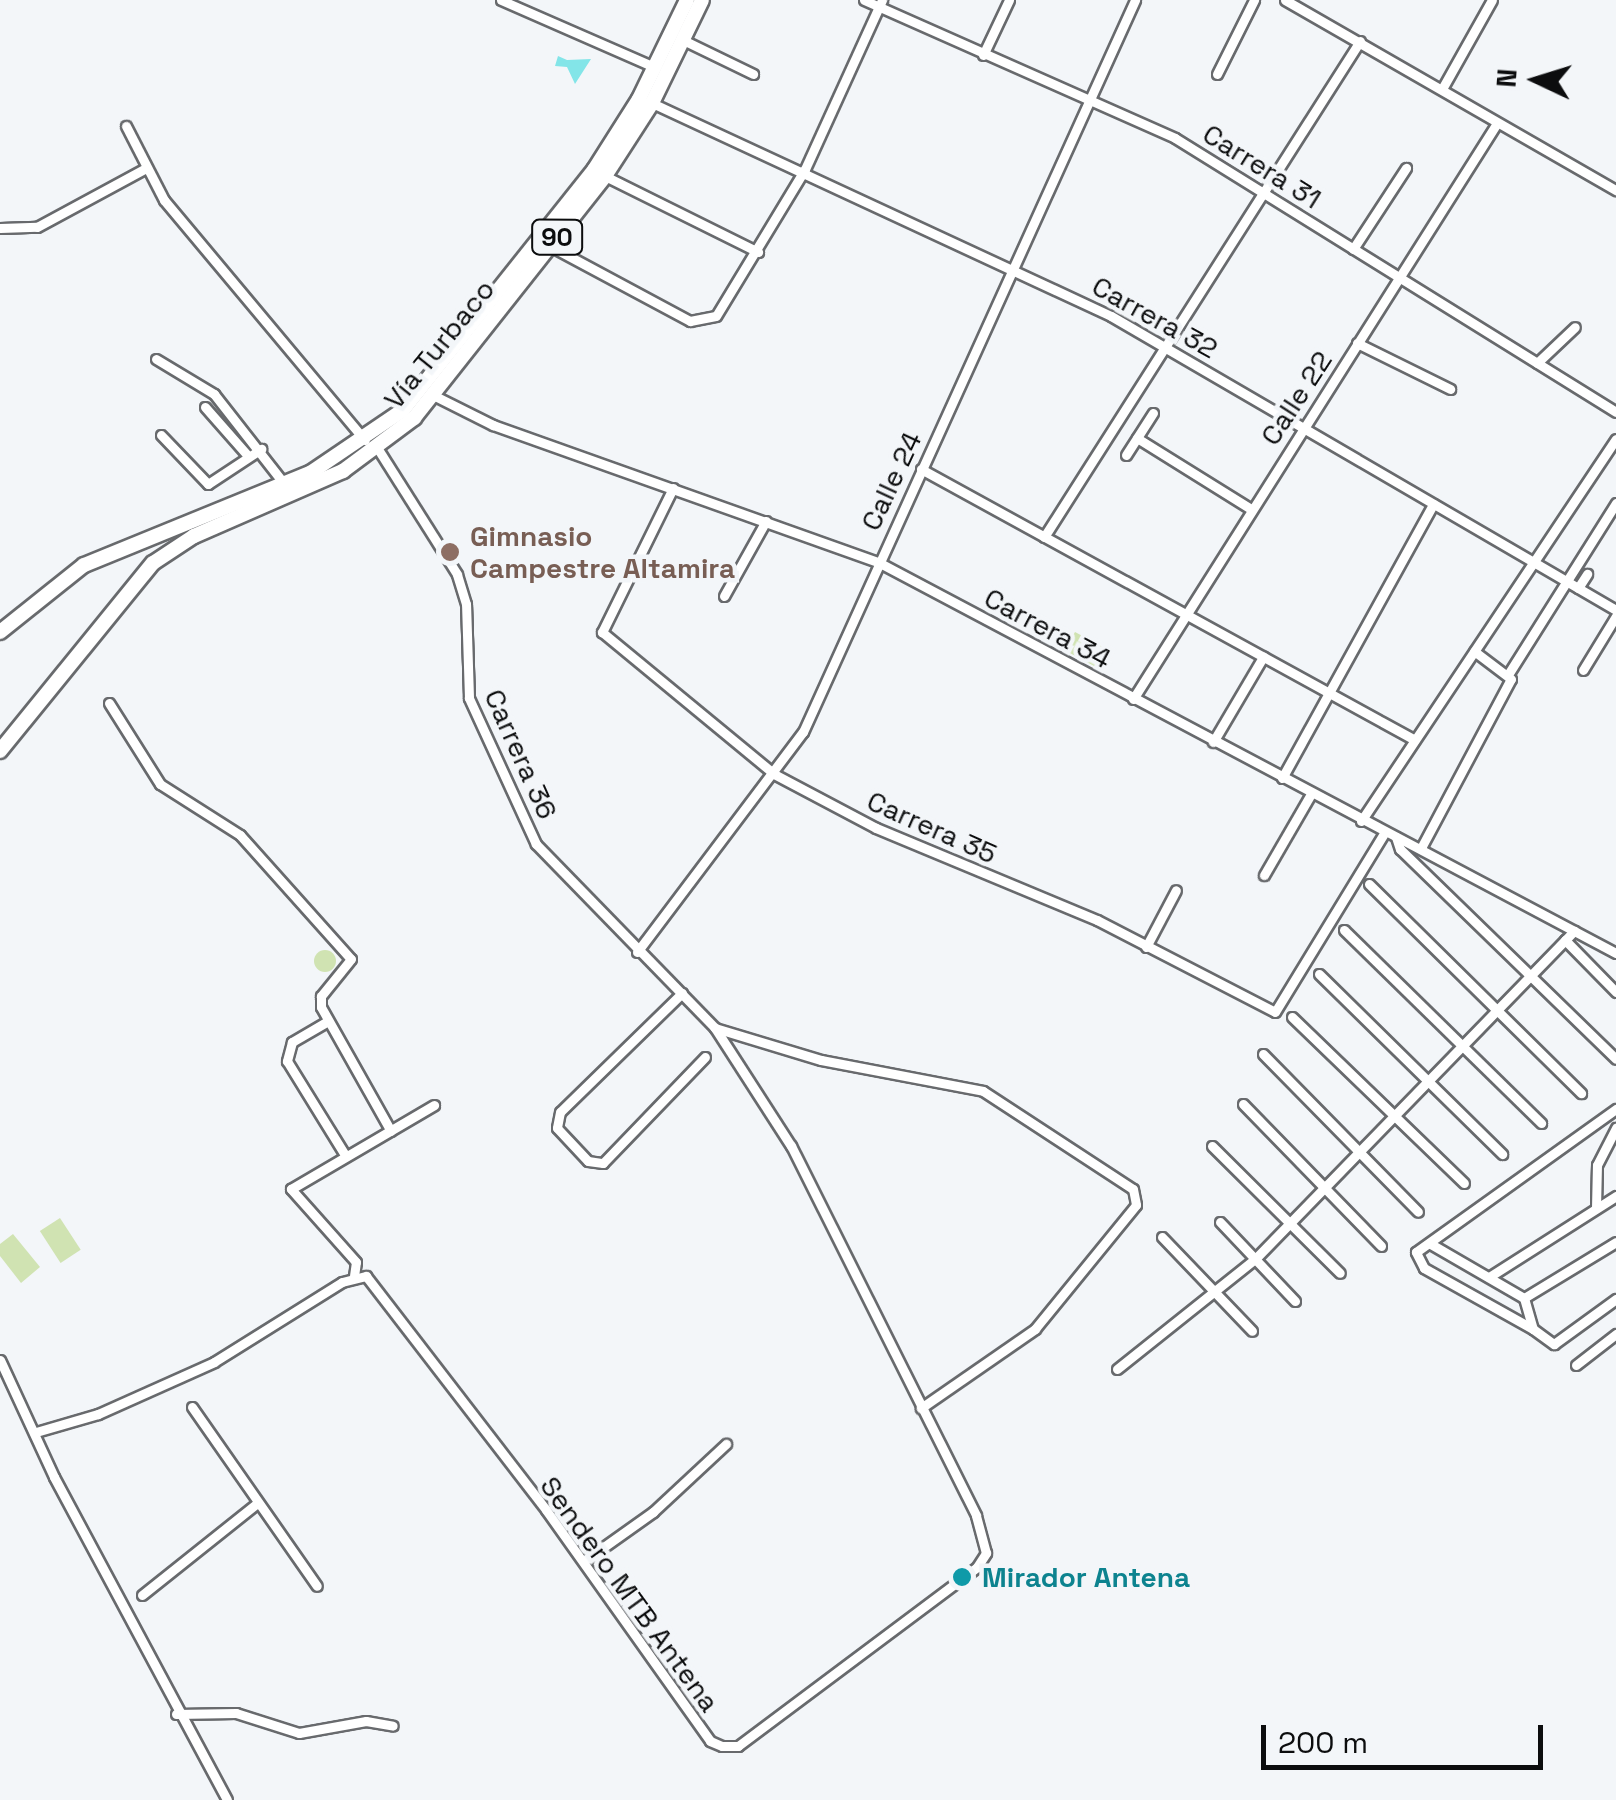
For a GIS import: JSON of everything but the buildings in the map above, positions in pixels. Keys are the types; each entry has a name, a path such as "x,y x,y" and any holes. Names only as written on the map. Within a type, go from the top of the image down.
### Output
{"highway":[{"name":"Vía Turbaco","path":"1,630 26,606 118,549 285,485 371,445 421,389 594,170 654,66 686,0"},
{"name":"Vía Turbaco","path":"0,750 96,628 170,550 316,486 435,396 605,176 652,103 702,0"},
{"path":"0,646 26,606"},
{"path":"0,738 80,633 96,628"}],"street":[{"name":"Carrera 31","path":"864,0 1175,138 1616,412"},
{"path":"983,55 1009,0"},
{"name":"Calle 24","path":"637,952 803,732 1135,0"},
{"path":"1216,74 1254,0"},
{"path":"1285,0 1616,190"},
{"path":"1442,89 1492,0"},
{"path":"506,1 654,66"},
{"path":"550,246 690,321 704,322 716,316 805,169 880,4"},
{"path":"683,40 753,74"},
{"path":"1044,537 1360,41"},
{"name":"Carrera 32","path":"652,103 805,169 1163,346 1616,613"},
{"name":"Calle 22","path":"1133,699 1497,122"},
{"path":"126,126 164,200 371,445"},
{"path":"0,228 37,228 146,168"},
{"path":"1353,249 1406,168"},
{"path":"605,176 758,252"},
{"path":"1537,363 1575,327"},
{"path":"1358,342 1450,389"},
{"path":"156,359 214,394 261,448 285,485"},
{"name":"Carrera 34","path":"435,396 493,425 878,562 1616,953"},
{"path":"206,407 248,456"},
{"path":"1126,455 1153,413"},
{"path":"161,434 208,484 261,448"},
{"path":"1137,438 1251,509"},
{"path":"1361,821 1616,439"},
{"name":"Carrera 36","path":"371,445 457,574 466,604 469,698 536,844 637,952 716,1028"},
{"path":"920,469 1415,740"},
{"name":"Carrera 35","path":"673,488 602,632 774,774 876,828 1097,920 1275,1012 1390,834"},
{"path":"1282,778 1433,504"},
{"path":"1422,848 1481,743 1509,673 1616,504"},
{"path":"724,596 766,522"},
{"path":"1578,588 1587,574"},
{"path":"1583,670 1616,613"},
{"path":"1474,651 1509,673"},
{"path":"1214,742 1263,656"},
{"path":"109,703 160,784 240,836 352,959 320,996 328,1021 391,1131"},
{"path":"1264,874 1312,794"},
{"path":"1390,834 1400,849 1616,1059"},
{"path":"1369,884 1581,1094"},
{"path":"1146,947 1176,890"},
{"path":"1344,930 1541,1123"},
{"path":"1117,1369 1254,1259 1574,931"},
{"path":"1565,940 1616,992"},
{"path":"1318,974 1502,1154"},
{"path":"682,993 560,1112 557,1128 588,1161 603,1162 705,1057"},
{"path":"1292,1016 1464,1183"},
{"path":"328,1021 292,1042 288,1060 346,1156"},
{"path":"716,1028 821,1060 983,1091 1137,1196 1035,1329 921,1408"},
{"name":"Sendero MTB Antena","path":"354,1276 366,1276 381,1292 584,1561 710,1741 738,1746 977,1567 986,1552 987,1538 790,1146 716,1028"},
{"path":"1263,1054 1418,1212"},
{"path":"1243,1104 1381,1246"},
{"path":"36,1432 98,1414 214,1362 354,1276 356,1262 291,1189 434,1106"},
{"path":"1616,1109 1416,1252 1424,1268 1554,1344 1616,1299"},
{"path":"1596,1208 1597,1165 1616,1128"},
{"path":"1212,1146 1340,1274"},
{"path":"1489,1278 1616,1196"},
{"path":"1220,1222 1295,1301"},
{"path":"1162,1237 1252,1331"},
{"path":"1524,1298 1616,1242"},
{"path":"1429,1243 1524,1298 1533,1329"},
{"path":"1576,1365 1616,1334"},
{"path":"0,1360 176,1714 227,1800"},
{"path":"192,1407 316,1586"},
{"path":"584,1561 653,1512 726,1444"},
{"path":"142,1594 256,1504"},
{"path":"176,1714 236,1713 299,1733 366,1721 393,1726"}],"green space":[{"path":"1075,632 1113,652 1103,671 1065,651"},
{"path":"325,950 333,953 333,969 325,972 317,969 314,961 317,953"},
{"path":"60,1218 81,1250 61,1263 40,1231"},
{"path":"13,1234 40,1267 21,1283 0,1256 0,1244"}],"water":[{"path":"558,56 567,60 591,59 575,84 567,67 555,66"}],"place":[{"name":"Gimnasio Campestre Altamira","path":"450,552"},
{"name":"Mirador Antena","path":"962,1577"}]}
